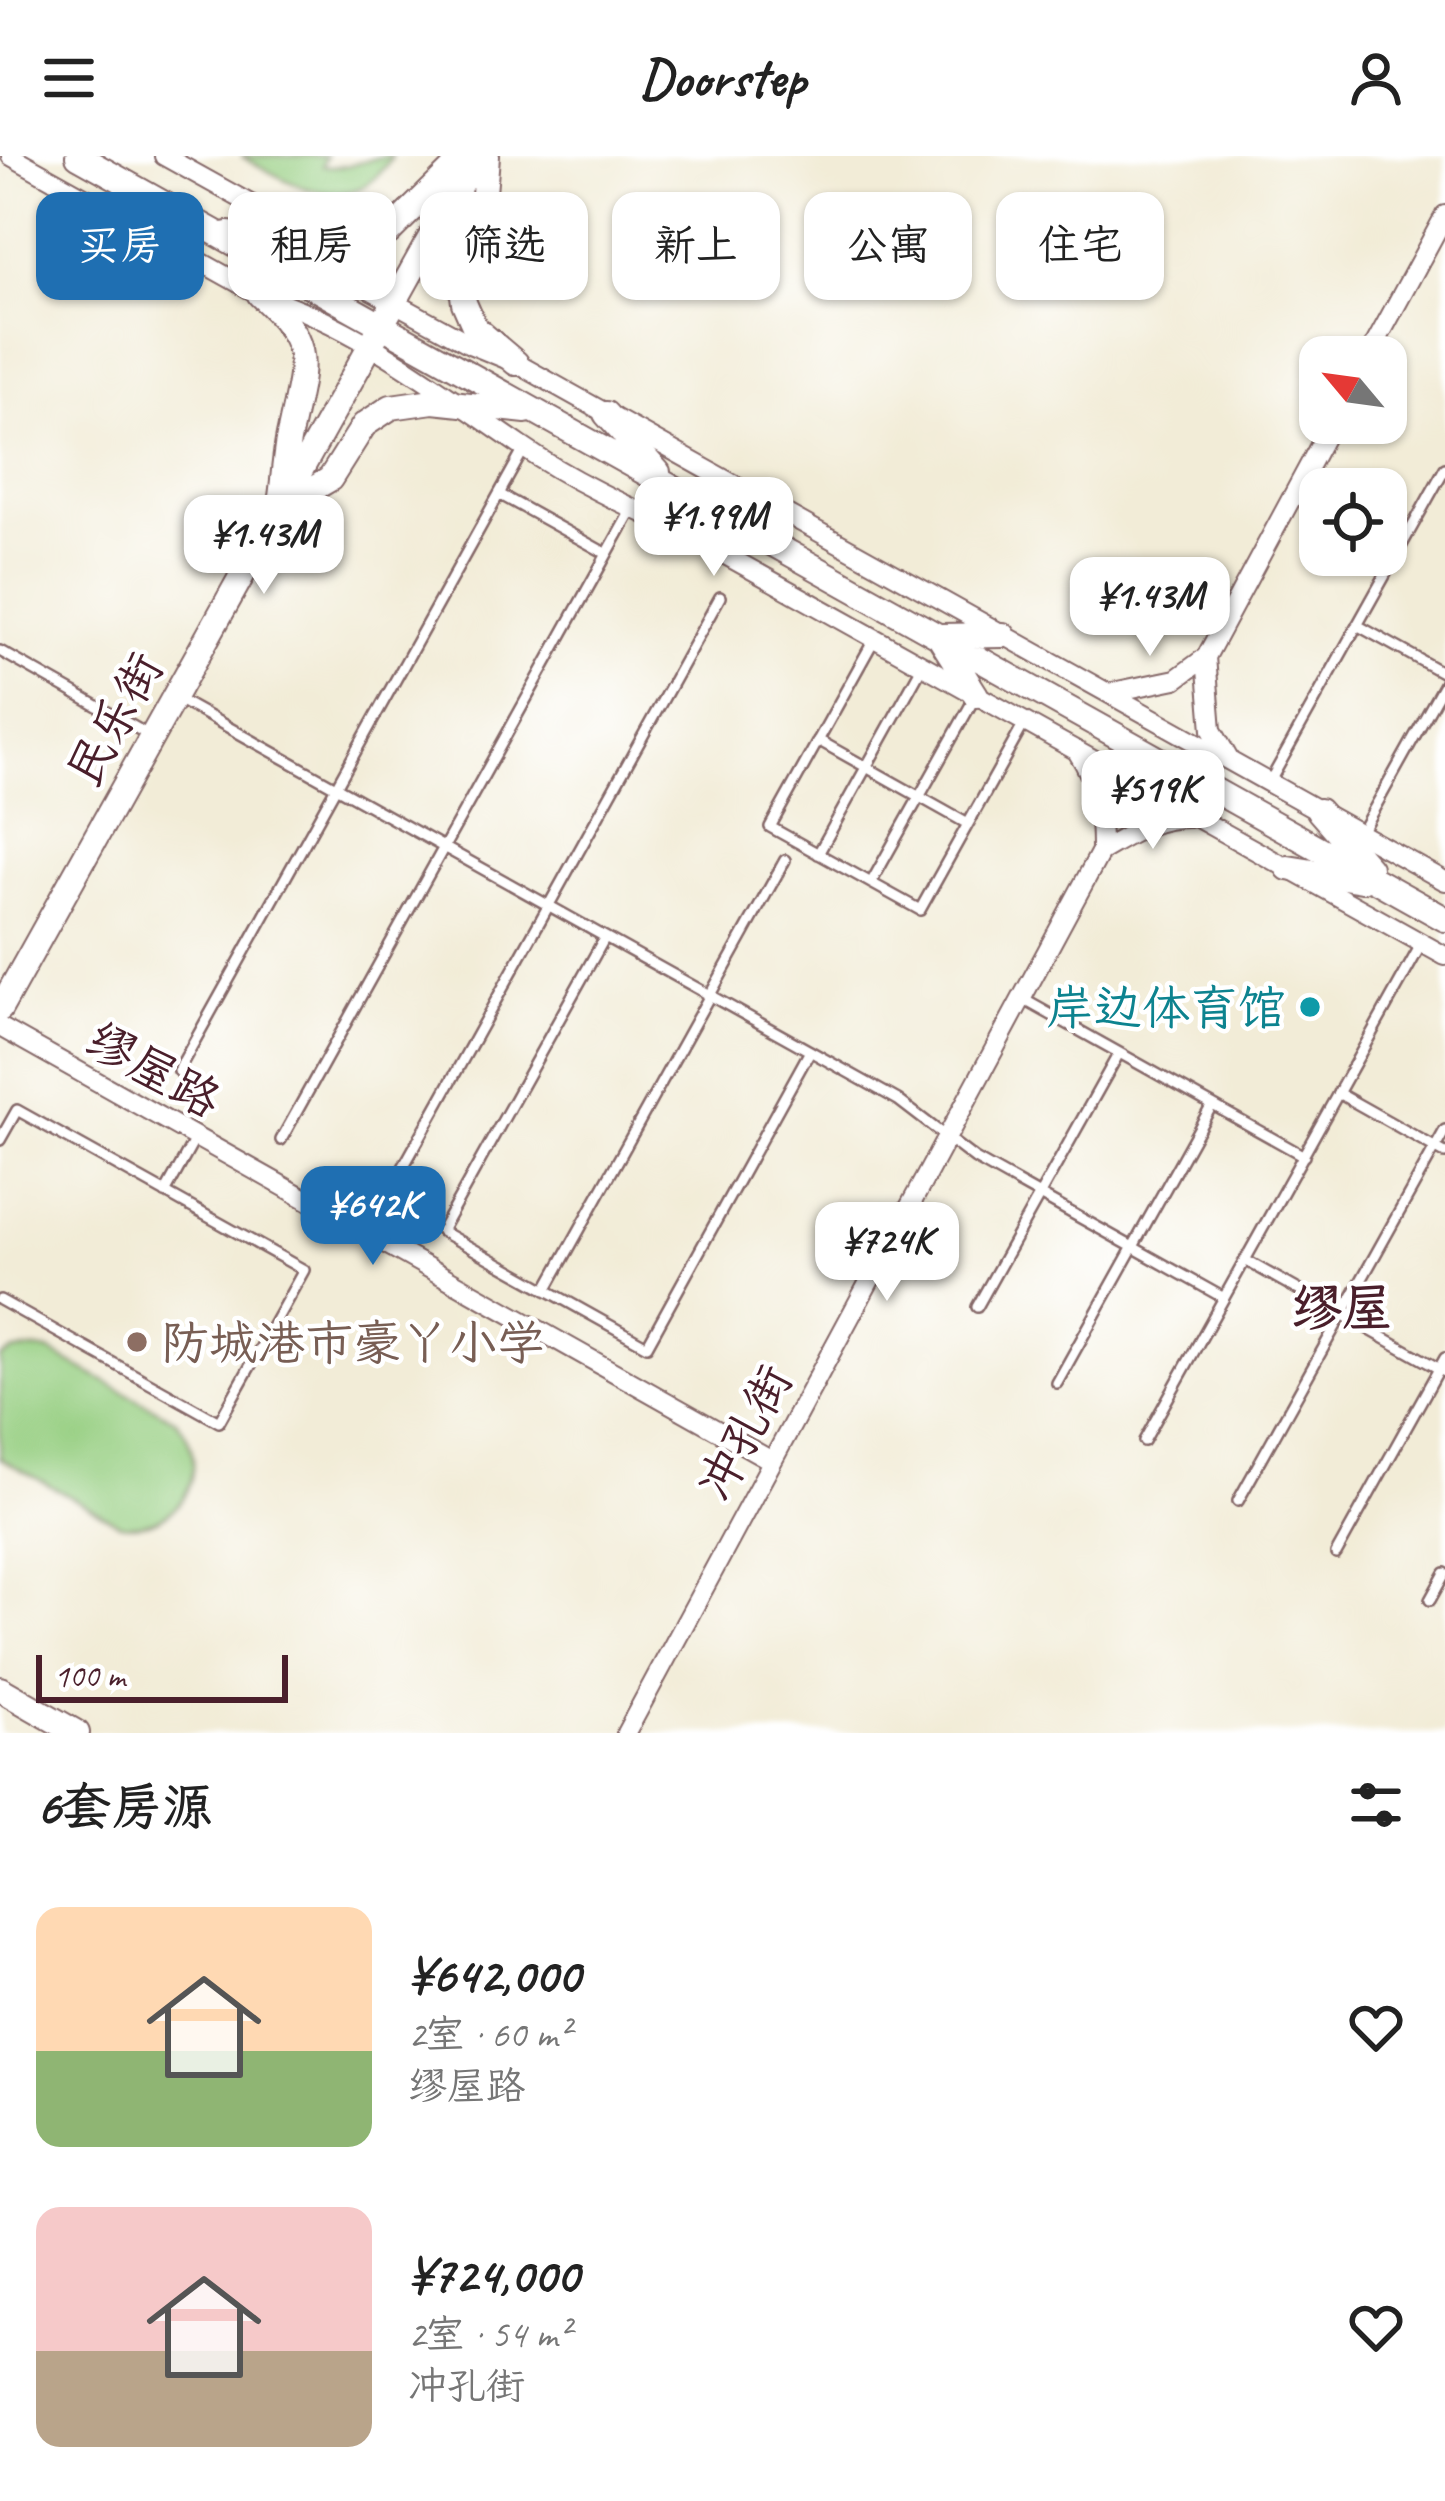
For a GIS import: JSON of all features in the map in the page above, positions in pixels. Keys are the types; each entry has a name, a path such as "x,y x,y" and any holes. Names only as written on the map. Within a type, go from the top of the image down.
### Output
{"street":[{"path":"11,156 75,192"},
{"path":"78,156 217,233 376,336 524,449 684,532 1445,956"},
{"path":"164,156 229,192"},
{"path":"396,225 466,156"},
{"name":"民乐街","path":"0,1010 476,156"},
{"path":"487,156 482,219 460,271 464,303 475,328 516,363"},
{"path":"122,180 131,192"},
{"path":"1379,336 1445,215"},
{"path":"217,233 228,234"},
{"path":"265,300 284,317 300,344 304,374 289,435 280,508"},
{"path":"277,300 376,336 538,412 1445,919"},
{"path":"391,300 472,345 516,363 1445,881"},
{"path":"280,508 330,479 364,424 391,406 409,401 538,412"},
{"path":"606,414 671,488"},
{"path":"1107,693 1177,680 1206,657 1321,444"},
{"path":"938,636 1003,635"},
{"path":"938,636 976,694"},
{"path":"1206,657 1212,730 1230,762"},
{"path":"1076,750 1093,776 1101,808 1101,850 1168,817 1198,818"},
{"path":"1319,811 1382,884"},
{"name":"冲孔街","path":"626,1733 1101,850"},
{"path":"1288,868 1382,884"},
{"name":"缪屋路","path":"0,1028 772,1461"},
{"path":"0,1689 77,1733"}],"lane":[{"path":"178,1071 524,449"},
{"path":"1269,783 1443,475"},
{"path":"499,494 607,554"},
{"path":"281,1140 632,509"},
{"path":"390,1191 720,597"},
{"path":"1357,625 1445,678 1360,834"},
{"path":"875,638 770,826 818,854 920,910 1024,722"},
{"path":"1,655 152,736"},
{"path":"818,854 923,665"},
{"path":"871,883 976,694"},
{"path":"174,697 898,1100 975,1159 1224,1298"},
{"path":"818,740 968,824"},
{"path":"546,1290 785,860"},
{"path":"605,937 441,1231 647,1346 811,1051"},
{"path":"1144,1441 1422,943"},
{"path":"1022,998 1304,1156"},
{"path":"977,1307 1119,1053"},
{"path":"1338,1093 1440,1150"},
{"path":"1057,1383 1212,1105"},
{"path":"0,1140 16,1110 304,1270 219,1422 0,1300"},
{"path":"1238,1501 1440,1150 1445,1130"},
{"path":"165,1193 196,1138"},
{"path":"1245,1260 1443,1366 1336,1554"},
{"path":"1430,1600 1445,1573"}],"green space":[{"path":"241,156 326,156 322,166 331,167 392,156 376,177 345,192 320,192"},
{"path":"37,1349 176,1420 193,1457 192,1476 176,1507 142,1524 120,1524 0,1458 0,1358"}],"place":[{"name":"岸边体育馆","path":"1310,1007"},
{"name":"防城港市豪丫小学","path":"137,1342"}],"district":[{"name":"缪屋","path":"1342,1307"}]}
